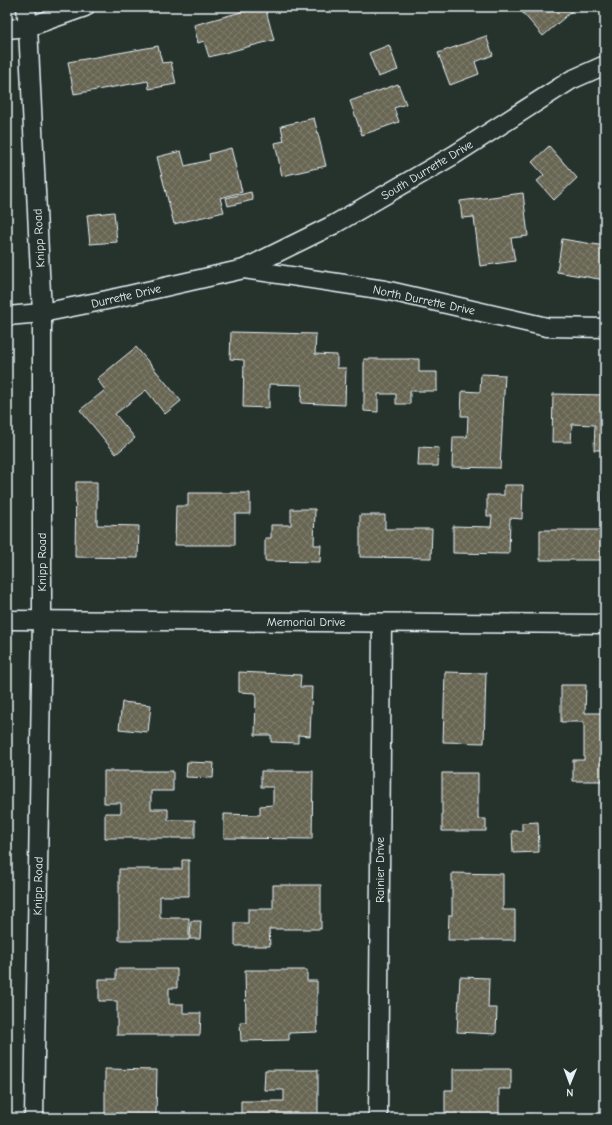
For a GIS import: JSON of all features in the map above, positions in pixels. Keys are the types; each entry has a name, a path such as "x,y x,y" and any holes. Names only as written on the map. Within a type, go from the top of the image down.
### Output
{"street":[{"name":"Knipp Road","path":"26,7 42,313 42,620 34,1118"},
{"path":"7,29 28,27 85,7"},
{"name":"South Durrette Drive","path":"244,269 333,225 454,155 571,80 605,65"},
{"name":"Durrette Drive","path":"7,316 42,313 244,269"},
{"name":"North Durrette Drive","path":"244,269 385,290 547,327 605,328"},
{"name":"Memorial Drive","path":"7,620 605,624"},
{"name":"Rainier Drive","path":"378,1118 382,622"}],"building":[{"path":"259,7 265,7 274,40 209,57 204,41 198,43 194,25"},
{"path":"528,7 568,7 572,11 543,36 522,12"},
{"path":"486,36 493,55 475,62 479,74 450,85 438,53"},
{"path":"389,45 398,70 378,77 369,53"},
{"path":"158,46 162,63 171,62 176,84 149,89 148,81 74,94 68,62"},
{"path":"398,84 406,104 394,108 399,122 362,135 350,101"},
{"path":"314,118 326,166 282,176 275,143 284,141 281,126"},
{"path":"549,146 577,178 554,200 537,181 544,175 532,162"},
{"path":"231,148 242,192 220,198 224,212 174,224 157,157 181,151 185,166 210,160 209,154"},
{"path":"251,192 253,200 228,206 226,198"},
{"path":"523,193 528,236 511,238 515,261 480,266 474,217 462,218 460,201"},
{"path":"114,212 117,242 90,244 87,215"},
{"path":"562,239 605,246 605,280 557,272"},
{"path":"231,332 316,334 315,354 337,355 337,368 346,368 345,405 301,403 302,385 269,384 269,408 243,407 244,360 230,359"},
{"path":"136,347 181,401 165,414 146,390 115,414 135,438 116,454 80,410 105,390 97,379"},
{"path":"364,359 419,359 419,372 437,372 437,391 410,391 410,404 396,404 396,394 378,394 378,412 364,411"},
{"path":"481,374 505,375 500,468 452,467 453,437 467,437 468,416 461,416 462,391 480,392"},
{"path":"553,394 605,395 605,450 594,450 595,425 572,424 571,442 552,442"},
{"path":"419,447 439,448 438,466 418,466"},
{"path":"76,482 97,482 97,525 139,526 138,558 75,557"},
{"path":"504,485 523,485 522,519 510,518 509,554 453,553 453,526 491,527 492,516 487,516 487,495 504,495"},
{"path":"602,490 605,490 605,560 540,560 540,530 601,530"},
{"path":"188,493 250,493 250,514 235,514 235,545 175,545 176,506 188,506"},
{"path":"291,509 315,509 314,545 321,545 320,562 265,561 265,538 271,538 271,525 291,525"},
{"path":"360,515 385,515 385,529 432,529 431,558 360,557"},
{"path":"239,672 301,675 300,687 312,687 310,736 298,735 298,743 271,742 271,735 255,735 256,693 239,692"},
{"path":"445,672 486,673 484,743 443,742"},
{"path":"561,685 586,685 585,713 605,713 605,781 573,781 573,760 584,760 584,722 561,722"},
{"path":"122,702 151,705 148,732 119,729"},
{"path":"187,762 214,763 213,778 186,777"},
{"path":"104,771 173,771 173,791 151,791 151,809 168,809 168,820 195,820 195,838 105,838 105,813 121,813 121,803 104,803"},
{"path":"261,771 313,771 312,839 224,838 224,814 260,815 260,806 273,805 273,787 261,787"},
{"path":"442,773 478,773 478,819 486,819 486,831 442,831"},
{"path":"538,822 539,852 513,853 512,831 522,831 522,823"},
{"path":"182,860 189,860 189,896 160,896 160,918 189,918 189,940 119,940 119,869 182,869"},
{"path":"452,873 503,874 503,910 515,910 515,940 448,940 449,915 452,915"},
{"path":"273,885 321,885 321,929 269,929 270,946 235,946 235,923 248,923 248,909 273,909"},
{"path":"191,921 201,921 200,939 190,939"},
{"path":"116,969 177,969 177,988 169,988 169,1004 183,1004 183,1013 201,1013 200,1035 117,1035 117,1001 99,1001 99,979 116,979"},
{"path":"245,970 307,970 307,981 317,981 317,1032 289,1033 289,1040 241,1041 240,1022 246,1022"},
{"path":"460,977 489,978 488,1008 497,1008 496,1034 457,1032"},
{"path":"105,1069 157,1070 156,1115 132,1115 132,1118 105,1118"},
{"path":"453,1069 511,1069 511,1089 499,1089 499,1114 533,1114 533,1118 445,1118 445,1090 453,1090"},
{"path":"265,1070 318,1070 318,1118 241,1118 241,1101 284,1101 284,1090 264,1090"}]}
